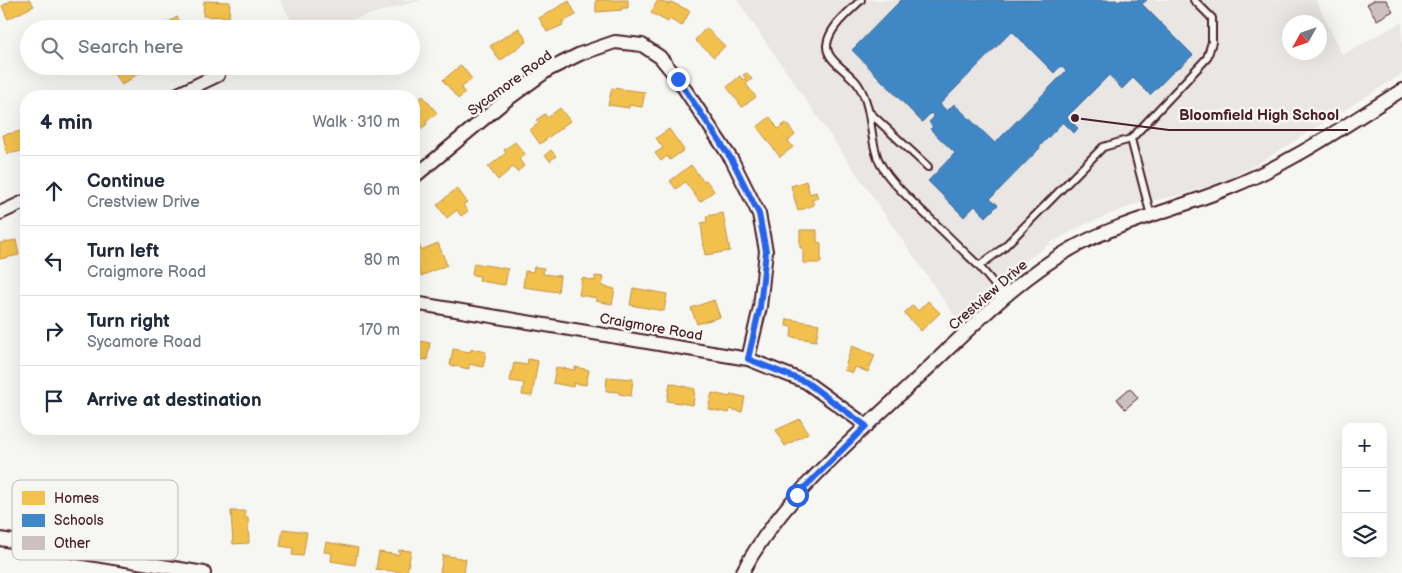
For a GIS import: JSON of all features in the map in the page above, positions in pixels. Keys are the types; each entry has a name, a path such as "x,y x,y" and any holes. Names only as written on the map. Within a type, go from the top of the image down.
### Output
{"street":[{"name":"Sycamore Road","path":"420,172 504,102 548,70 580,54 615,42 642,45 660,57 678,79 732,160 759,214 766,251 760,307 748,359"},
{"path":"186,90 216,75"},
{"name":"Crestview Drive","path":"742,573 762,538 797,495 866,426 1004,296 1057,257 1100,235 1232,187 1293,157 1402,90"},
{"path":"0,213 20,204"},
{"name":"Craigmore Road","path":"420,304 748,359 806,382 866,426"},
{"path":"121,560 204,573"}],"lane":[{"path":"861,0 836,26 829,37 827,46 833,60 851,76 858,86 868,111 878,159 895,184 979,266 1004,296"},
{"path":"979,266 1002,249 1020,232 1103,147 1131,139 1207,58 1212,42 1212,18 1194,0"},
{"path":"868,111 928,167"},
{"path":"1131,139 1151,216"}],"shaded area":[{"path":"280,0 421,0 350,20 291,20"},
{"path":"737,0 1316,0 1323,15 1282,15 1282,60 1327,60 1327,23 1342,55 1402,22 1402,74 1259,163 1232,177 1179,195 1136,204 1081,226 1052,242 1024,262 959,322"}],"building: Homes":[{"path":"12,0 30,0 34,6 8,19 2,6"},
{"path":"596,0 628,0 628,8 596,12"},
{"path":"658,0 669,4 671,2 690,11 682,26 669,19 668,22 651,13"},
{"path":"204,1 230,2 229,17 203,16"},
{"path":"569,1 576,15 562,22 563,25 547,32 539,18"},
{"path":"519,28 527,41 500,61 490,46"},
{"path":"706,28 725,46 714,57 695,40"},
{"path":"461,65 472,79 461,88 465,93 458,99 443,80"},
{"path":"747,73 752,79 746,84 756,97 742,107 727,87 740,76 743,80 746,79 743,75"},
{"path":"115,75 136,75 122,85"},
{"path":"612,88 645,92 642,107 629,105 629,108 608,105"},
{"path":"423,96 437,113 420,130 420,98"},
{"path":"560,108 570,121 540,144 530,130 539,123 536,120 545,114 547,118"},
{"path":"770,117 778,129 786,123 795,135 788,141 793,147 780,157 757,127"},
{"path":"669,129 684,150 670,160 667,156 661,161 655,153 663,148 656,138"},
{"path":"20,131 20,151 7,154 3,135"},
{"path":"515,142 525,154 519,159 524,166 517,172 513,167 498,180 488,167 506,153 504,150"},
{"path":"551,150 556,156 550,161 545,155"},
{"path":"691,165 703,181 706,180 714,191 700,202 685,182 676,189 670,181"},
{"path":"806,181 810,194 816,192 818,198 812,200 814,205 798,211 791,186"},
{"path":"457,188 467,202 463,205 468,211 461,216 457,210 447,218 437,205"},
{"path":"723,213 730,251 705,255 701,223 707,222 706,216"},
{"path":"800,230 817,230 817,242 821,243 821,263 803,263 803,248 800,248"},
{"path":"16,240 19,255 0,259 0,243"},
{"path":"438,243 447,265 421,276 420,247 421,250"},
{"path":"474,263 508,269 505,285 479,281 480,276 472,275"},
{"path":"534,267 544,268 543,274 560,276 558,292 523,287 525,271 533,272"},
{"path":"595,276 604,277 602,286 615,289 612,304 596,301 597,298 579,295 582,278 595,281"},
{"path":"633,288 667,294 664,311 630,305"},
{"path":"714,300 720,317 697,324 691,308"},
{"path":"928,301 940,313 921,331 904,313 913,305 918,311"},
{"path":"787,319 819,324 816,341 791,337 792,327 786,326"},
{"path":"420,341 430,343 427,360 420,359"},
{"path":"852,346 875,355 868,372 855,367 853,373 844,370"},
{"path":"453,349 470,352 471,349 486,352 483,367 469,364 469,369 450,365"},
{"path":"528,359 538,361 532,396 522,395 524,383 510,381 514,363 527,365"},
{"path":"556,367 575,370 575,367 589,370 586,385 574,383 573,387 553,383"},
{"path":"607,377 633,379 631,396 619,394 619,392 606,391"},
{"path":"670,383 695,389 693,405 667,401"},
{"path":"712,393 730,397 731,394 745,397 742,412 730,409 729,413 708,409"},
{"path":"800,419 808,433 785,446 776,430"},
{"path":"231,511 245,511 245,518 248,518 249,543 233,544"},
{"path":"283,529 307,532 303,556 292,555 293,548 280,546"},
{"path":"326,542 358,548 355,565 331,561 332,553 324,552"},
{"path":"399,550 411,551 407,573 376,569 379,552 399,555"},
{"path":"443,555 466,559 464,573 440,573"}],"building: Schools":[{"path":"901,0 1147,0 1142,4 1193,55 1150,95 1133,78 1122,89 1109,75 1067,117 1078,128 1074,133 1063,122 990,199 998,205 986,217 975,206 964,217 928,181 955,153 930,129 933,127 929,122 934,117 931,113 922,122 852,50","holes":["1012,31 1054,73 1061,66 1066,71 995,143 954,104 947,111 940,104"]}],"building: Other":[{"path":"1375,0 1386,0 1393,11 1377,20 1367,4"},
{"path":"1130,388 1138,398 1125,409 1117,399"}],"place":[{"name":"Bloomfield High School","path":"1075,118"}],"route":[{"path":"678,79 732,160 759,214 766,251 760,307 748,359 806,382 866,426 797,495"}]}
